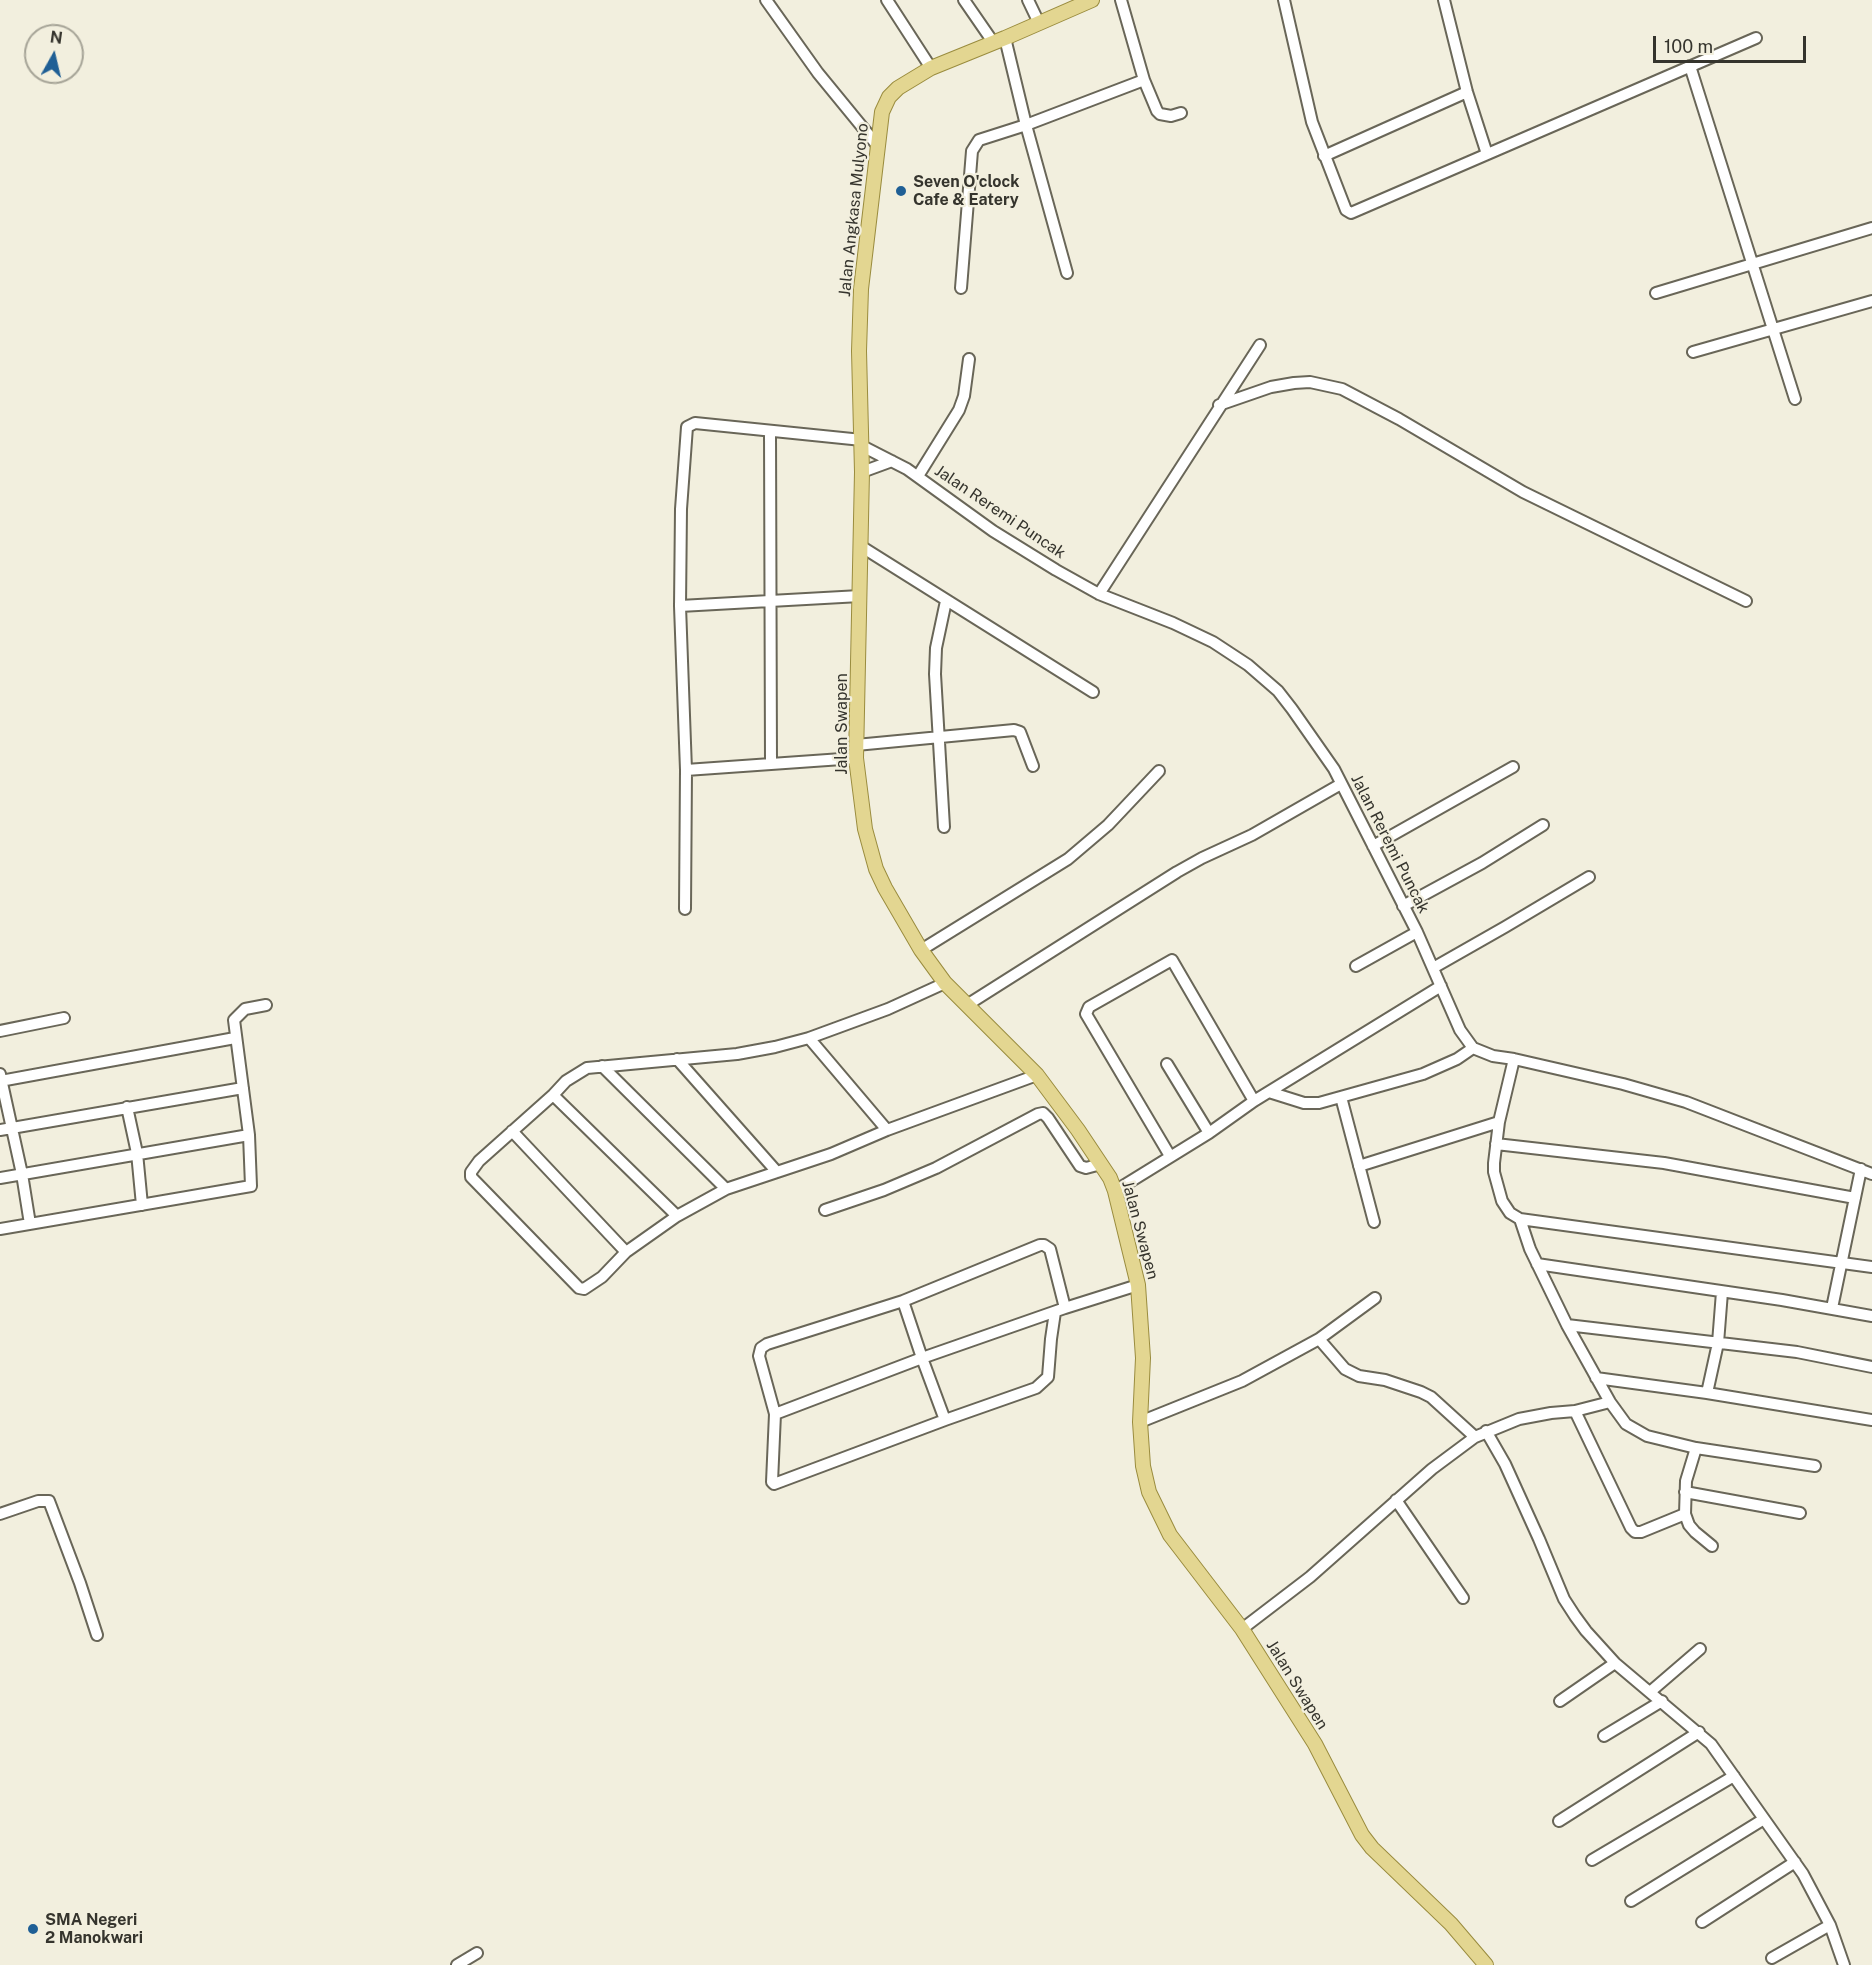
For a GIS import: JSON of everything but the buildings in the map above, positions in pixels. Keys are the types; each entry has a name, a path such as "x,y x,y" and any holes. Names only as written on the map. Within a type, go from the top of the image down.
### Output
{"main road":[{"name":"Jalan Angkasa Mulyono","path":"862,443 861,289 877,145 882,112 889,97 898,87 931,68 1092,0"},
{"path":"862,443 862,472"},
{"name":"Jalan Swapen","path":"862,472 856,752 865,829 876,869 894,906 945,983 1037,1076 1101,1164 1115,1191 1138,1285 1143,1358 1140,1422 1143,1466 1149,1492 1170,1535 1242,1629 1315,1744 1362,1835 1372,1848 1451,1924 1486,1965"}],"street":[{"path":"766,0 818,73 877,145"},
{"path":"887,0 931,68"},
{"path":"964,0 999,40 1026,125 1067,273"},
{"path":"1028,0 1039,23"},
{"path":"1122,0 1144,80 1160,114 1171,116 1180,113"},
{"path":"1284,0 1312,122 1346,210 1351,213 1756,38"},
{"path":"1444,0 1467,92 1487,154"},
{"path":"1690,66 1795,399"},
{"path":"961,288 972,151 979,140 1026,125 1144,80"},
{"path":"1324,156 1467,92"},
{"path":"1656,293 1872,228"},
{"path":"1694,352 1872,301"},
{"path":"1099,594 1219,405 1260,345"},
{"path":"918,476 959,410 969,359"},
{"path":"1219,405 1271,387 1294,383 1318,383 1342,389 1399,419 1524,492 1746,601"},
{"path":"685,909 686,770 680,606 681,509 687,427 695,423 862,443"},
{"path":"770,432 771,764"},
{"name":"Jalan Reremi Puncak","path":"862,443 918,476 993,531 1056,570 1099,594 1173,623 1213,642 1248,665 1278,691 1334,769 1417,932 1460,1030 1473,1048"},
{"path":"862,472 892,461"},
{"path":"862,548 1093,692"},
{"path":"680,606 860,596"},
{"path":"944,827 935,674 936,648 946,601"},
{"path":"686,770 771,764 938,738 1017,731 1020,732 1033,766"},
{"path":"1373,846 1513,767"},
{"path":"921,950 1068,859 1108,825 1159,771"},
{"path":"967,1005 1177,872 1252,835 1341,783"},
{"path":"1403,906 1482,863 1543,825"},
{"path":"1433,968 1588,877"},
{"path":"1356,966 1417,932"},
{"path":"1170,1156 1086,1014 1089,1006 1170,960 1173,961 1254,1101"},
{"path":"945,983 888,1009 809,1038 775,1047 587,1068 566,1081 473,1168 470,1175 579,1288 584,1289 602,1277 626,1252 677,1216 726,1189 831,1154 887,1130 1037,1076"},
{"path":"1115,1191 1209,1133 1254,1101 1441,986"},
{"path":"0,1229 251,1186 249,1135 234,1020 245,1009 266,1005"},
{"path":"0,1031 64,1018"},
{"path":"30,1224 22,1174 5,1129 0,1079 235,1038"},
{"path":"809,1038 887,1130"},
{"path":"1269,1092 1312,1104 1437,1069 1473,1048 1492,1056 1623,1084 1686,1102 1872,1174"},
{"path":"677,1059 777,1172"},
{"path":"1514,1059 1499,1122 1494,1172 1502,1201 1510,1213 1520,1219 1872,1267"},
{"path":"1167,1064 1209,1133"},
{"path":"602,1065 726,1189"},
{"path":"5,1129 243,1088"},
{"path":"553,1095 677,1216"},
{"path":"1341,1097 1374,1222"},
{"path":"128,1107 137,1153 142,1205"},
{"path":"825,1210 884,1190 936,1168 1043,1113 1080,1166 1089,1168 1101,1164"},
{"path":"1359,1166 1499,1122"},
{"path":"512,1131 626,1252"},
{"path":"0,1178 249,1135"},
{"path":"1496,1144 1664,1163 1855,1198"},
{"path":"1832,1308 1861,1168"},
{"path":"1520,1219 1537,1264 1567,1325 1610,1402 1626,1424 1647,1436 1696,1448 1815,1466"},
{"path":"1044,1245 1050,1249 1060,1310 1051,1339 1049,1372 1045,1382 1036,1388 774,1484 772,1482 775,1414 760,1363 761,1347 903,1301 1044,1245"},
{"path":"1537,1264 1872,1316"},
{"path":"775,1414 922,1359 1138,1285"},
{"path":"1707,1393 1718,1343 1722,1292"},
{"path":"1140,1422 1242,1381 1319,1339 1375,1298"},
{"path":"903,1301 945,1420"},
{"path":"1567,1325 1797,1352 1872,1367"},
{"path":"1319,1339 1345,1370 1385,1380 1431,1397 1475,1437"},
{"path":"1596,1378 1707,1393 1872,1420"},
{"path":"1242,1629 1310,1577 1432,1469 1475,1437 1519,1419 1575,1411 1610,1402"},
{"path":"1575,1411 1631,1528 1635,1532 1641,1532 1685,1514"},
{"path":"1486,1431 1505,1464 1563,1599 1586,1631 1615,1663 1711,1744 1795,1862 1817,1898 1830,1925 1844,1965"},
{"path":"1696,1448 1689,1468 1685,1491 1685,1514 1689,1525 1695,1532 1712,1545"},
{"path":"1685,1491 1800,1513"},
{"path":"1396,1500 1463,1598"},
{"path":"0,1514 38,1501 49,1502 97,1635"},
{"path":"1650,1692 1700,1649"},
{"path":"1560,1701 1615,1663"},
{"path":"1604,1736 1662,1701"},
{"path":"1559,1821 1699,1732"},
{"path":"1592,1860 1734,1776"},
{"path":"1631,1901 1764,1819"},
{"path":"1702,1922 1795,1862"},
{"path":"1772,1958 1830,1925"},
{"path":"457,1965 477,1953"}],"place":[{"name":"Seven O'clock Cafe & Eatery","path":"901,191"},
{"name":"SMA Negeri 2 Manokwari","path":"33,1929"}]}
